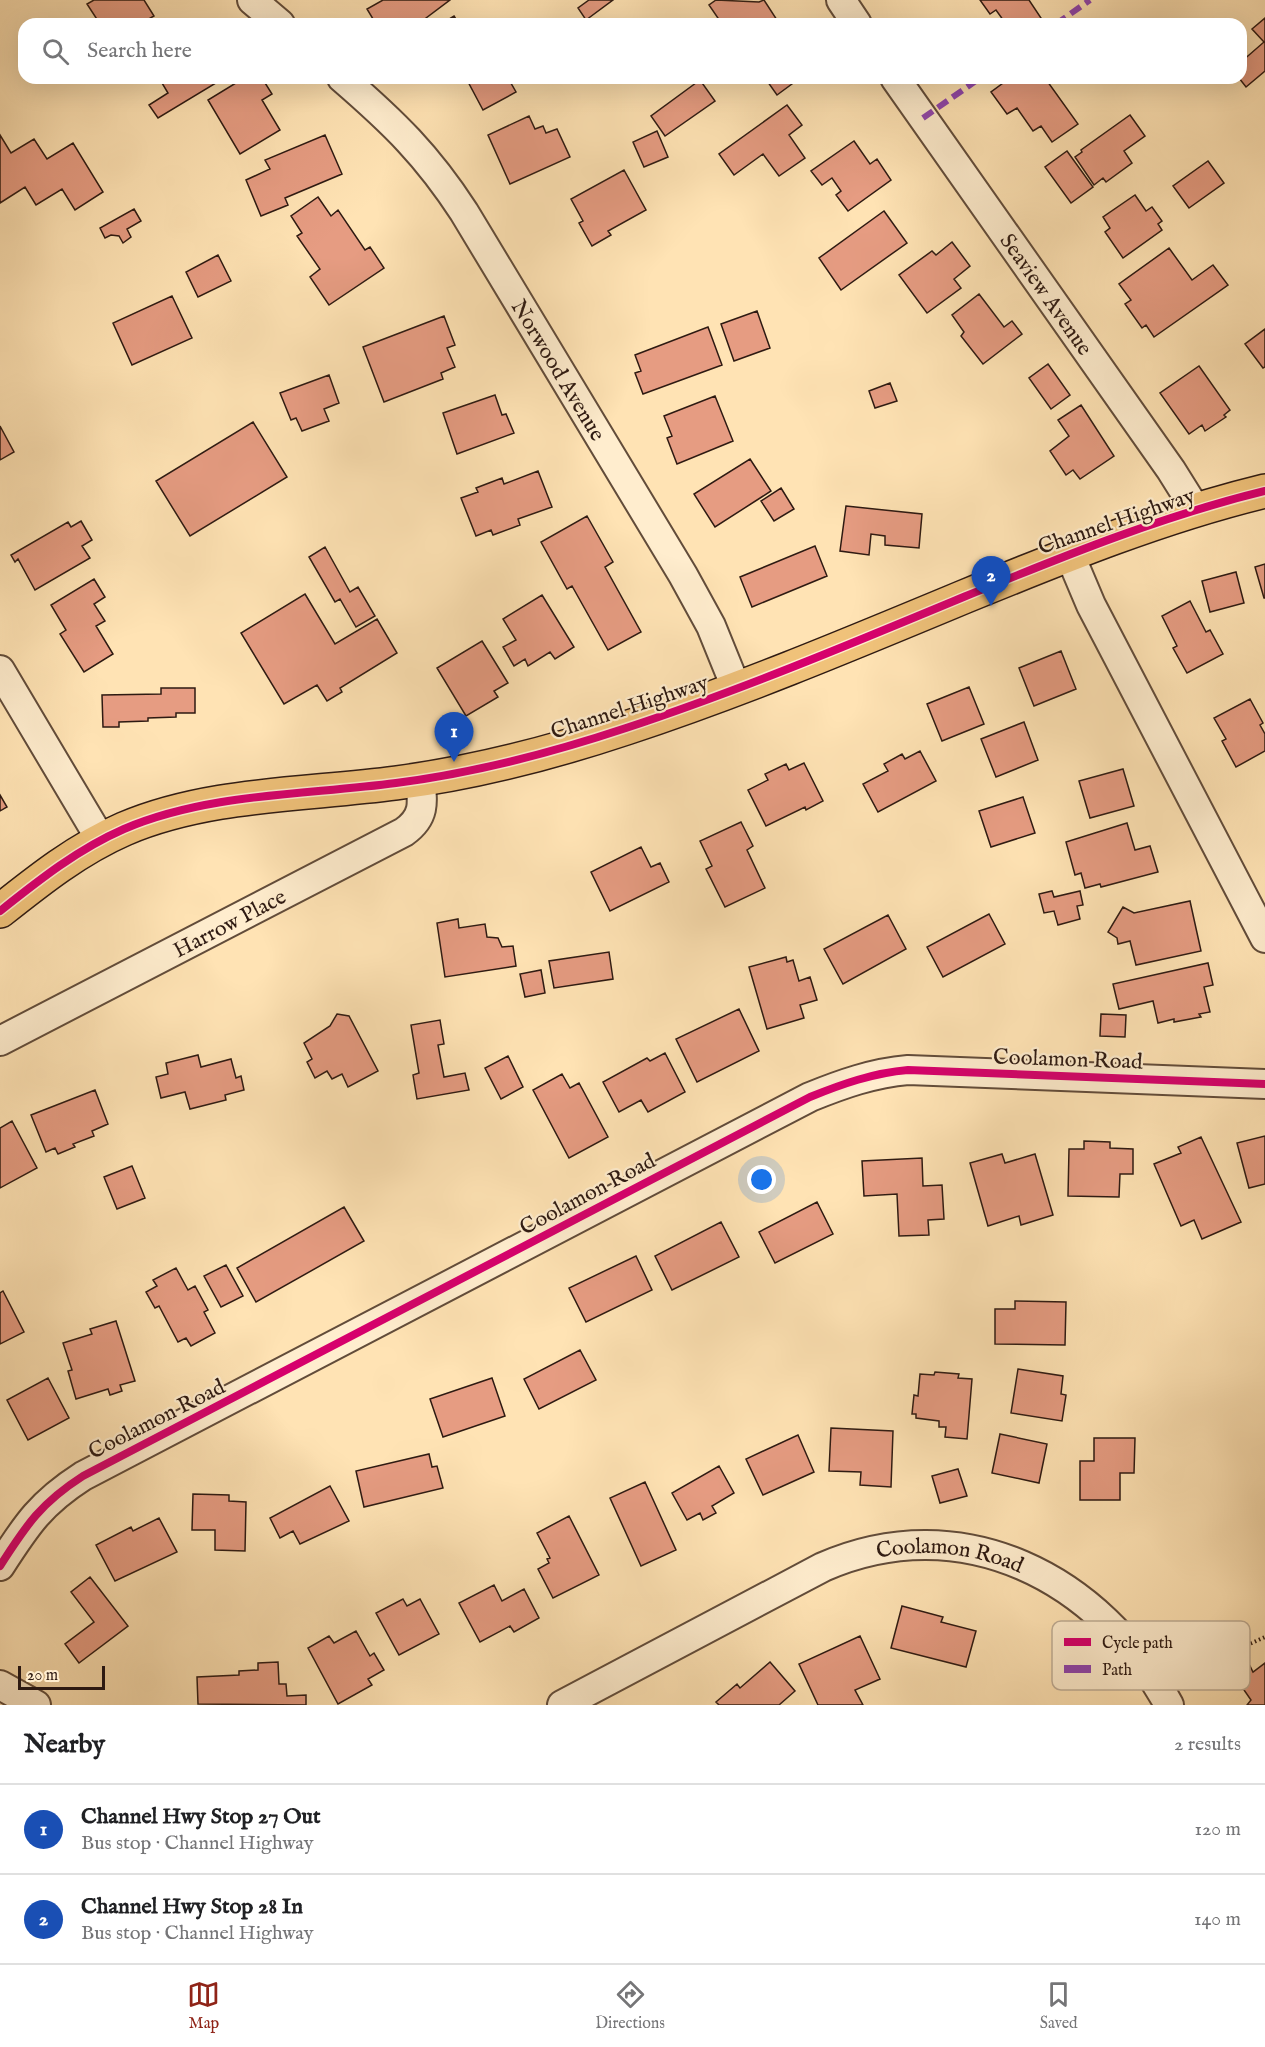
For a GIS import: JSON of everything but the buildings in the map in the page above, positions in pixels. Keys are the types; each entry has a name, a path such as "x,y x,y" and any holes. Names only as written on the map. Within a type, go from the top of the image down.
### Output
{"main road":[{"name":"Channel Highway","path":"0,911 47,874 101,840 146,820 224,802 420,780 502,764 575,744 737,690 1069,553 1196,510 1265,491"}],"street":[{"path":"252,0 273,18"},
{"path":"841,0 853,18"},
{"name":"Norwood Avenue","path":"349,84 411,141 438,172 464,212 683,574 711,627 737,690"},
{"name":"Seaview Avenue","path":"899,84 1171,470 1196,510"},
{"path":"1069,553 1090,605 1265,938"},
{"path":"0,670 101,840"},
{"name":"Harrow Place","path":"0,1041 404,832 414,825 423,806 420,780"},
{"name":"Coolamon Road","path":"0,1566 28,1522 43,1504 83,1476 800,1102 841,1085 889,1071 908,1070 1265,1084"},
{"name":"Coolamon Road","path":"562,1705 823,1567 847,1557 907,1547 975,1550 1010,1558 1041,1572 1076,1594 1107,1621"},
{"path":"0,1685 36,1705"}],"path":[{"path":"1250,1646 1265,1637"}],"marked path":[{"path":"1064,18 1090,0"},
{"path":"923,118 971,84"}],"cycle path":[{"path":"0,911 44,877 91,846 124,829 156,817 189,808 258,797 425,779 483,768 569,746 754,682 1114,538 1189,512 1265,491"},
{"path":"0,1566 18,1538 45,1505 83,1476 822,1092 870,1076 908,1070 1265,1084"}],"place":[{"name":"Channel Hwy Stop 28 In","path":"991,606"},
{"name":"Channel Hwy Stop 27 Out","path":"454,762"}]}
